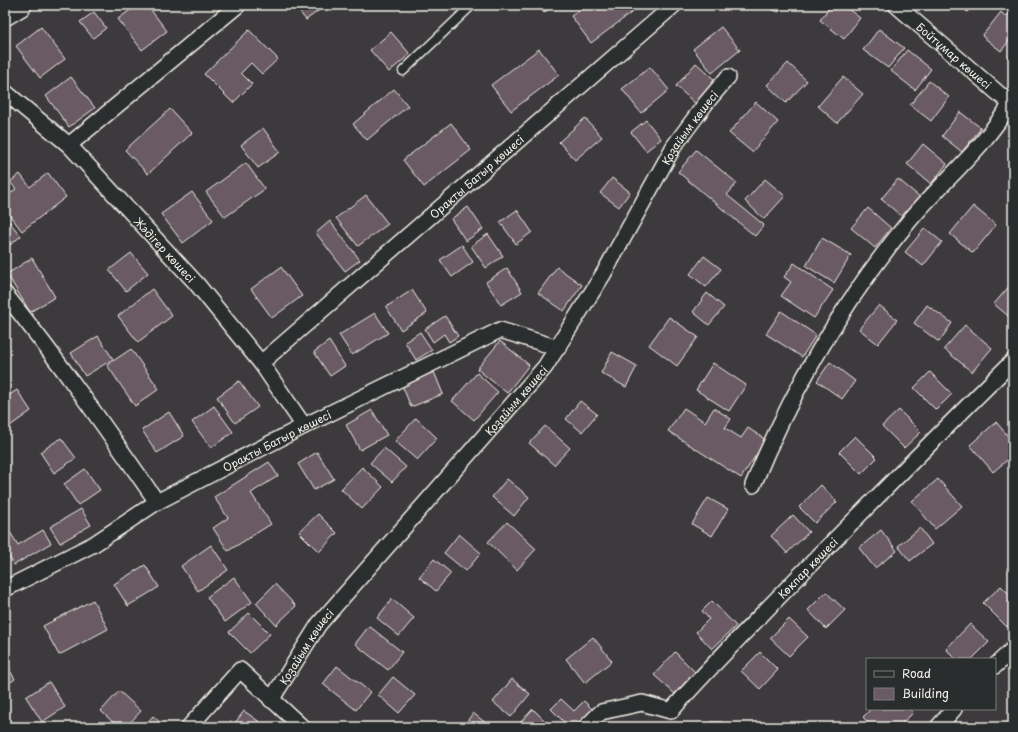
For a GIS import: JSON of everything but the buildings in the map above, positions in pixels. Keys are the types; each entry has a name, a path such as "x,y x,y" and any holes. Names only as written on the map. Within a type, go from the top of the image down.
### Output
{"main road":[{"path":"5,14 20,5"}],"street":[{"path":"69,144 238,5"},
{"name":"Оракты Батыр көшесі","path":"261,363 674,5"},
{"name":"Бойтұмар көшесі","path":"896,5 1012,105"},
{"name":"Қозайым көшесі","path":"272,700 319,624 545,367 604,273 674,146 706,103 728,77"},
{"name":"Жәдігер көшесі","path":"5,92 69,144 196,283 261,363 304,426"},
{"path":"754,485 770,446 804,376 861,284 910,220 980,145 1012,105"},
{"path":"5,294 88,403 156,502"},
{"name":"Оракты Батыр көшесі","path":"5,589 94,544 156,502 304,426 500,330 558,348"},
{"name":"Көкпар көшесі","path":"586,727 601,712 642,703 671,711 698,681 873,501 1013,361"},
{"path":"996,665 1013,649"},
{"path":"189,727 240,670 302,727"},
{"path":"938,727 953,710"}],"lane":[{"path":"403,71 472,5"}]}
